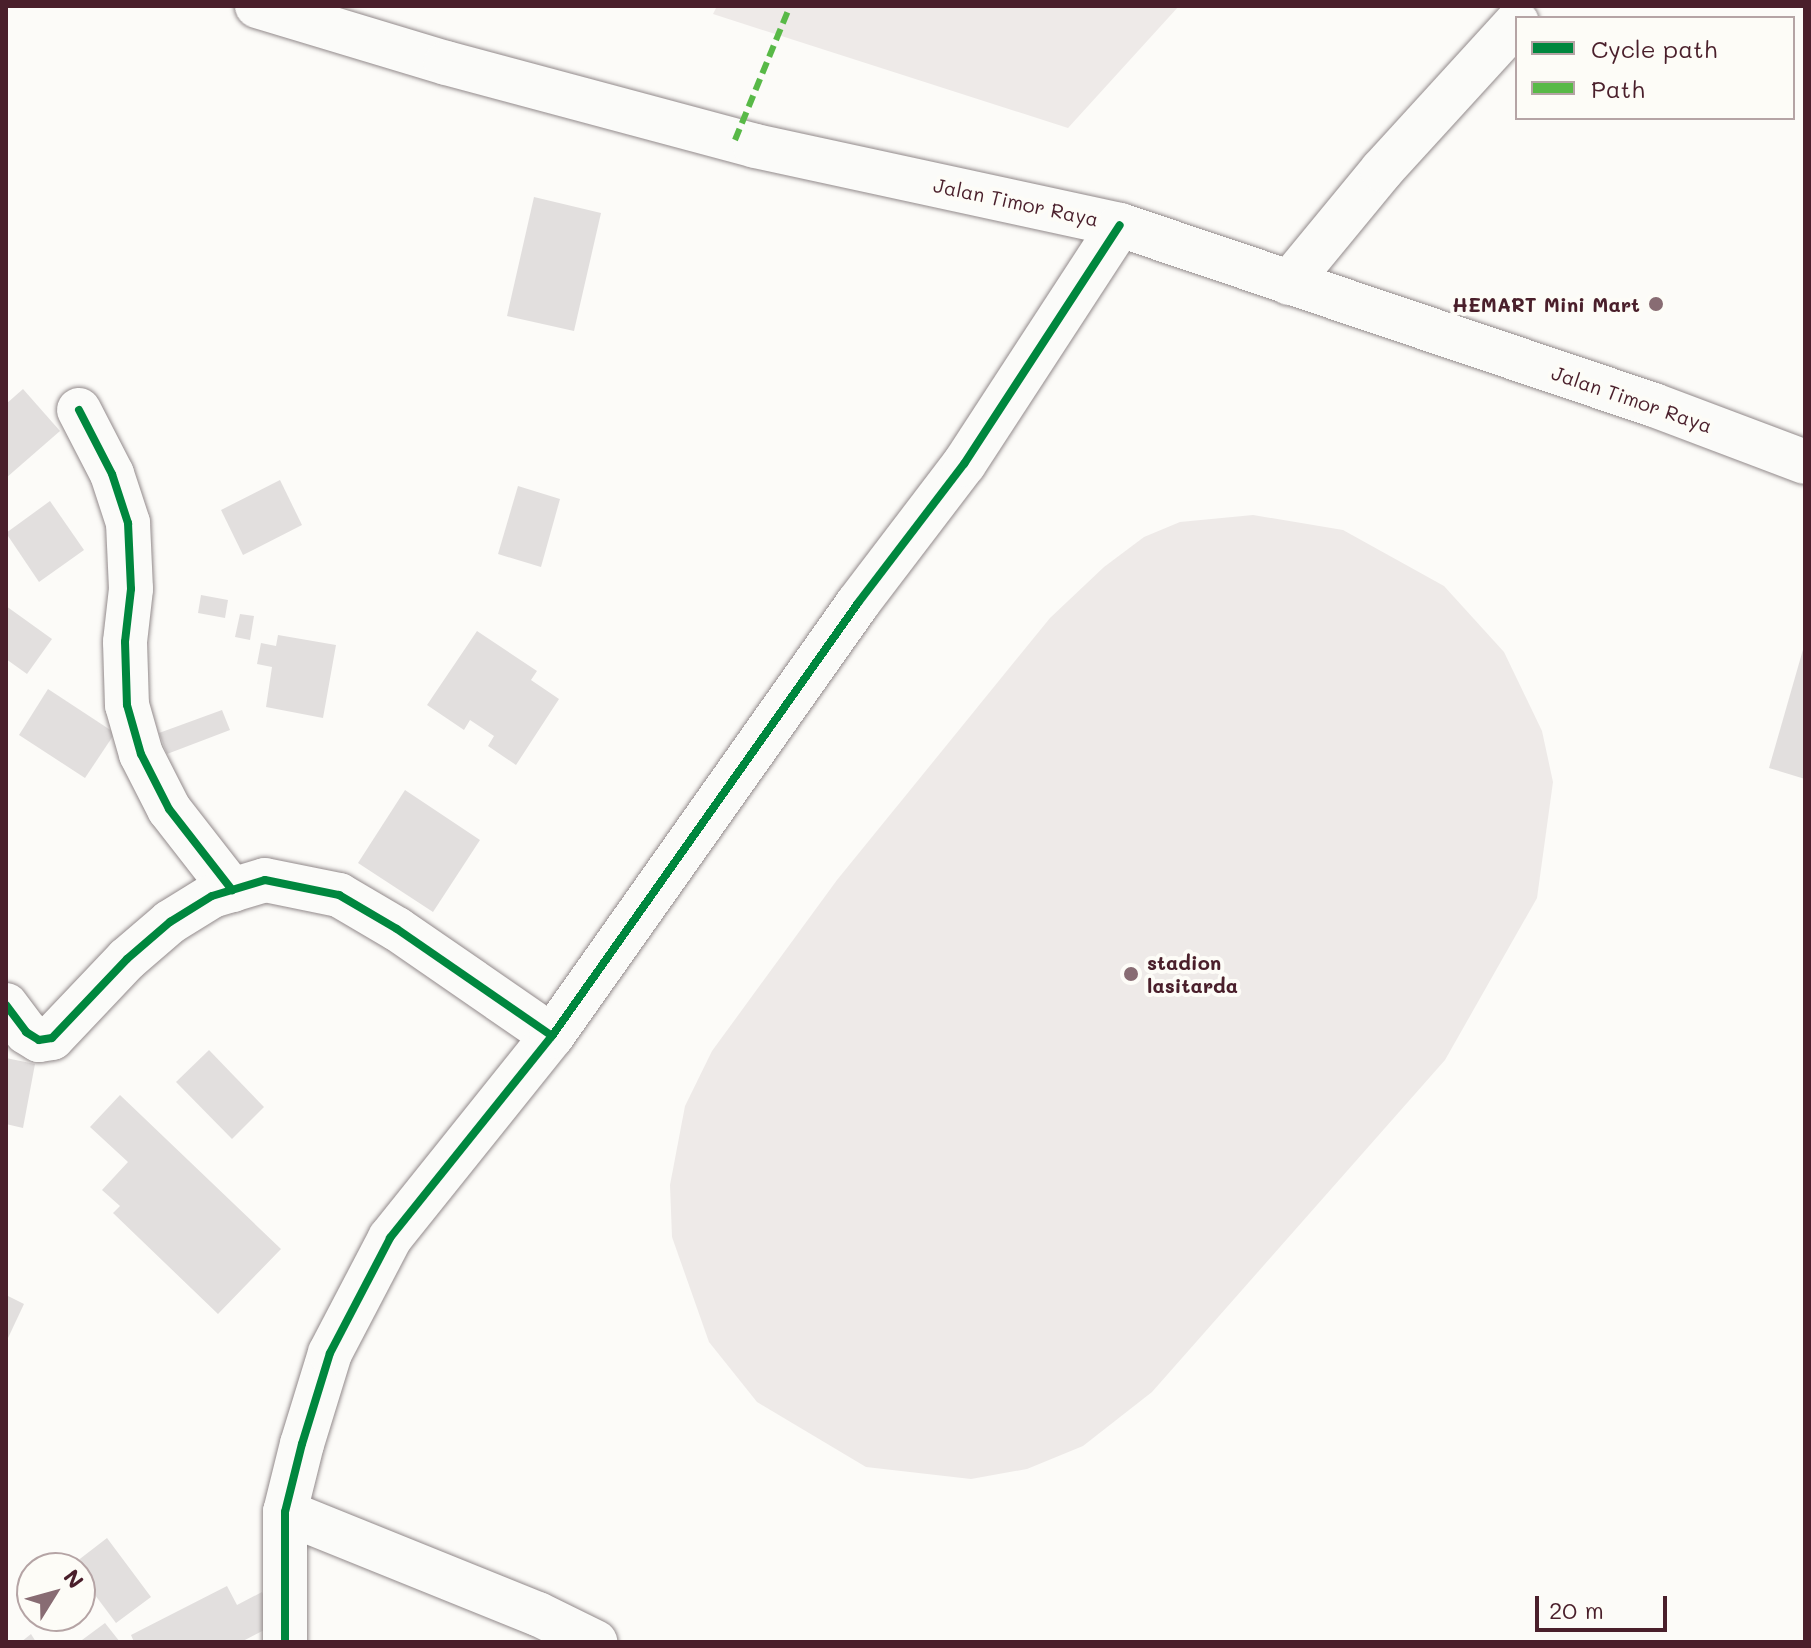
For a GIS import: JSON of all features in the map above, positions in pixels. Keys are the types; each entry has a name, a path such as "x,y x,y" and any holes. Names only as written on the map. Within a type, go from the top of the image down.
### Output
{"main road":[{"name":"Jalan Timor Raya","path":"257,6 446,63 755,146 1120,225 1654,405 1805,462"},
{"path":"1289,283 1382,170 1515,24"},
{"path":"285,1642 285,1512 330,1353 390,1238 552,1036 858,603 964,464 1120,225"},
{"path":"79,410 112,474 128,523 131,589 125,642 127,705 141,754 169,809 232,890"},
{"path":"6,1005 26,1032 39,1040 52,1038 127,959 170,922 212,896 265,880 339,895 397,929 552,1036"},
{"path":"285,1512 538,1614 595,1642"}],"shaded area":[{"path":"717,6 1179,6 1068,128 713,14"},
{"name":"stadion lasitarda","path":"1253,515 1343,530 1444,586 1504,652 1542,731 1553,782 1537,898 1445,1060 1152,1392 1083,1446 1027,1469 971,1479 866,1467 757,1402 709,1342 672,1237 670,1185 685,1106 712,1051 837,880 1050,618 1104,567 1144,537 1180,522"}],"building":[{"path":"534,197 601,213 574,331 507,316"},
{"path":"23,389 60,431 6,478 6,404"},
{"path":"280,480 302,525 243,555 221,510"},
{"path":"518,486 560,499 541,567 498,554"},
{"path":"50,501 84,550 39,582 6,533"},
{"path":"201,595 228,600 225,618 198,613"},
{"path":"6,606 52,639 27,674 6,659"},
{"path":"240,614 254,616 250,640 235,637"},
{"path":"477,631 537,671 531,680 559,699 516,765 488,746 494,736 470,720 464,730 427,705"},
{"path":"278,635 336,645 323,718 266,707 272,667 257,664 261,643 276,646"},
{"path":"1805,646 1805,779 1769,768"},
{"path":"48,689 115,733 85,778 19,735"},
{"path":"222,710 230,730 167,754 159,733"},
{"path":"405,790 480,840 433,912 358,863"},
{"path":"209,1050 264,1107 232,1139 176,1082"},
{"path":"6,1058 35,1064 23,1128 6,1124"},
{"path":"120,1095 281,1249 218,1314 113,1213 120,1206 102,1190 128,1162 90,1127"},
{"path":"6,1295 24,1304 8,1338 6,1336"},
{"path":"107,1538 151,1597 116,1623 96,1596 96,1552 89,1552"},
{"path":"227,1586 237,1605 262,1592 278,1623 241,1642 134,1642 131,1635"},
{"path":"105,1623 120,1642 83,1642"},
{"path":"31,1634 36,1642 21,1642"}],"marked path":[{"path":"735,140 790,6"}],"cycle path":[{"path":"285,1642 285,1512 302,1444 330,1353 390,1238 552,1036 858,603 964,464 1120,225"},
{"path":"79,410 112,474 128,523 131,589 125,642 127,705 141,754 169,809 232,890"},
{"path":"6,1005 26,1032 39,1040 52,1038 127,959 170,922 212,896 265,880 339,895 397,929 552,1036"}],"place":[{"name":"HEMART Mini Mart","path":"1656,304"},
{"name":"stadion lasitarda","path":"1131,974"}]}
